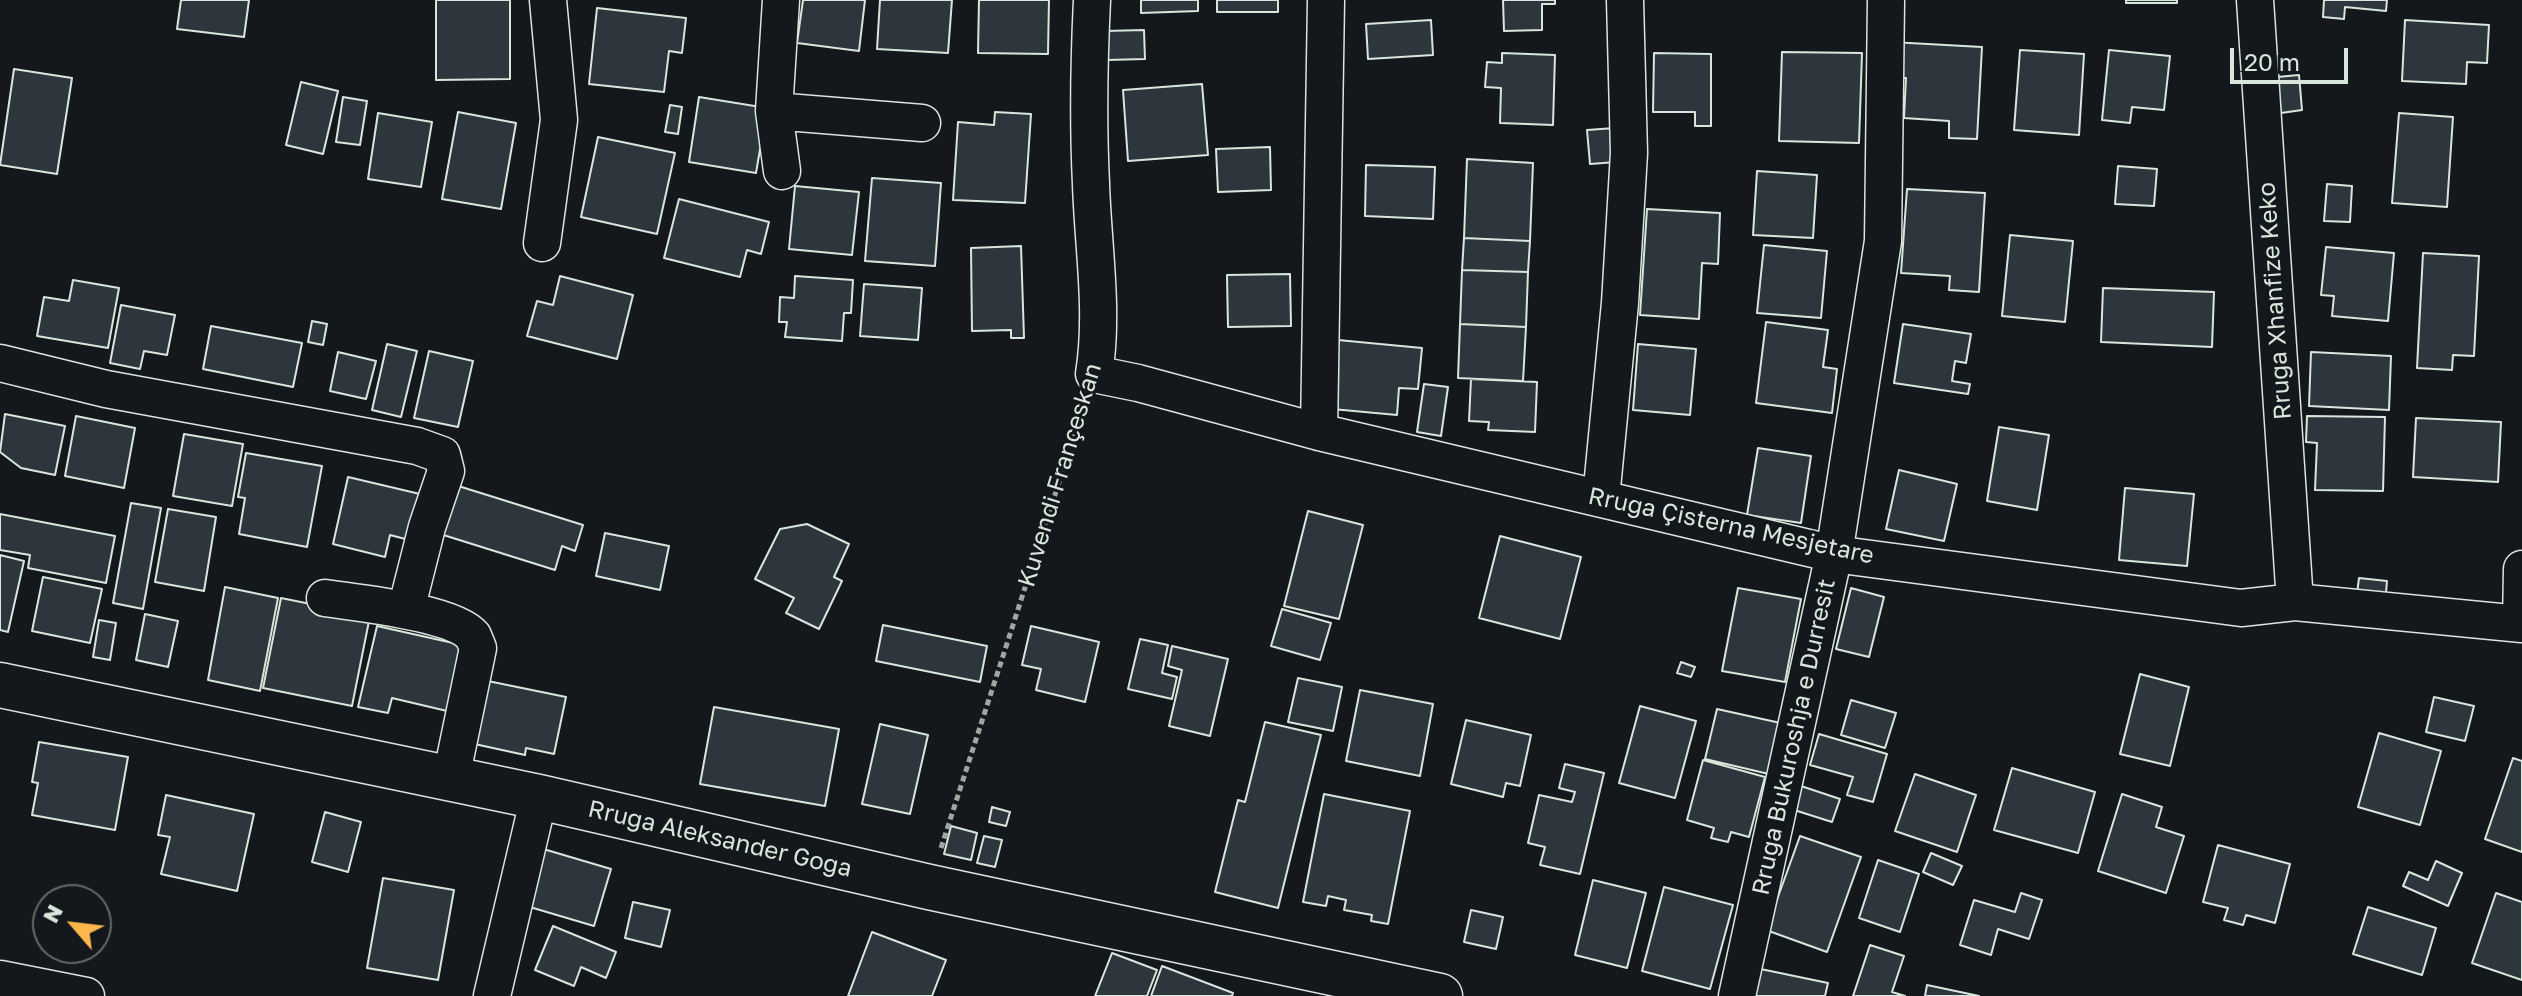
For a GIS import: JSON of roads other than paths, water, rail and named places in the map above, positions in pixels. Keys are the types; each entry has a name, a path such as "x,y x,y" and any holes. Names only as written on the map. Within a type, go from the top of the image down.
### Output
{"main road":[{"name":"Rruga Aleksander Goga","path":"0,685 539,797 929,887 1440,996"}],"street":[{"path":"542,243 559,120 548,0"},
{"path":"781,0 774,111 782,171"},
{"name":"Kuvendi Françeskan","path":"1092,0 1090,168 1099,340 1094,374"},
{"path":"1319,432 1326,0"},
{"path":"1601,498 1620,303 1629,153 1625,0"},
{"name":"Rruga Bukuroshja e Durresit","path":"1737,996 1834,554 1883,241 1886,0"},
{"name":"Rruga Xhanfize Keko","path":"2255,0 2295,602"},
{"path":"774,111 922,123"},
{"path":"0,363 106,389 417,446 442,455 446,471 427,527 406,610"},
{"name":"Rruga Çisterna Mesjetare","path":"1094,374 1319,432 1834,554 2241,608 2295,602 2522,624"},
{"path":"2522,569 2522,624"},
{"path":"325,598 406,610 459,626 474,637 478,648 451,778"},
{"path":"492,996 539,797"},
{"path":"0,979 86,996"}]}
